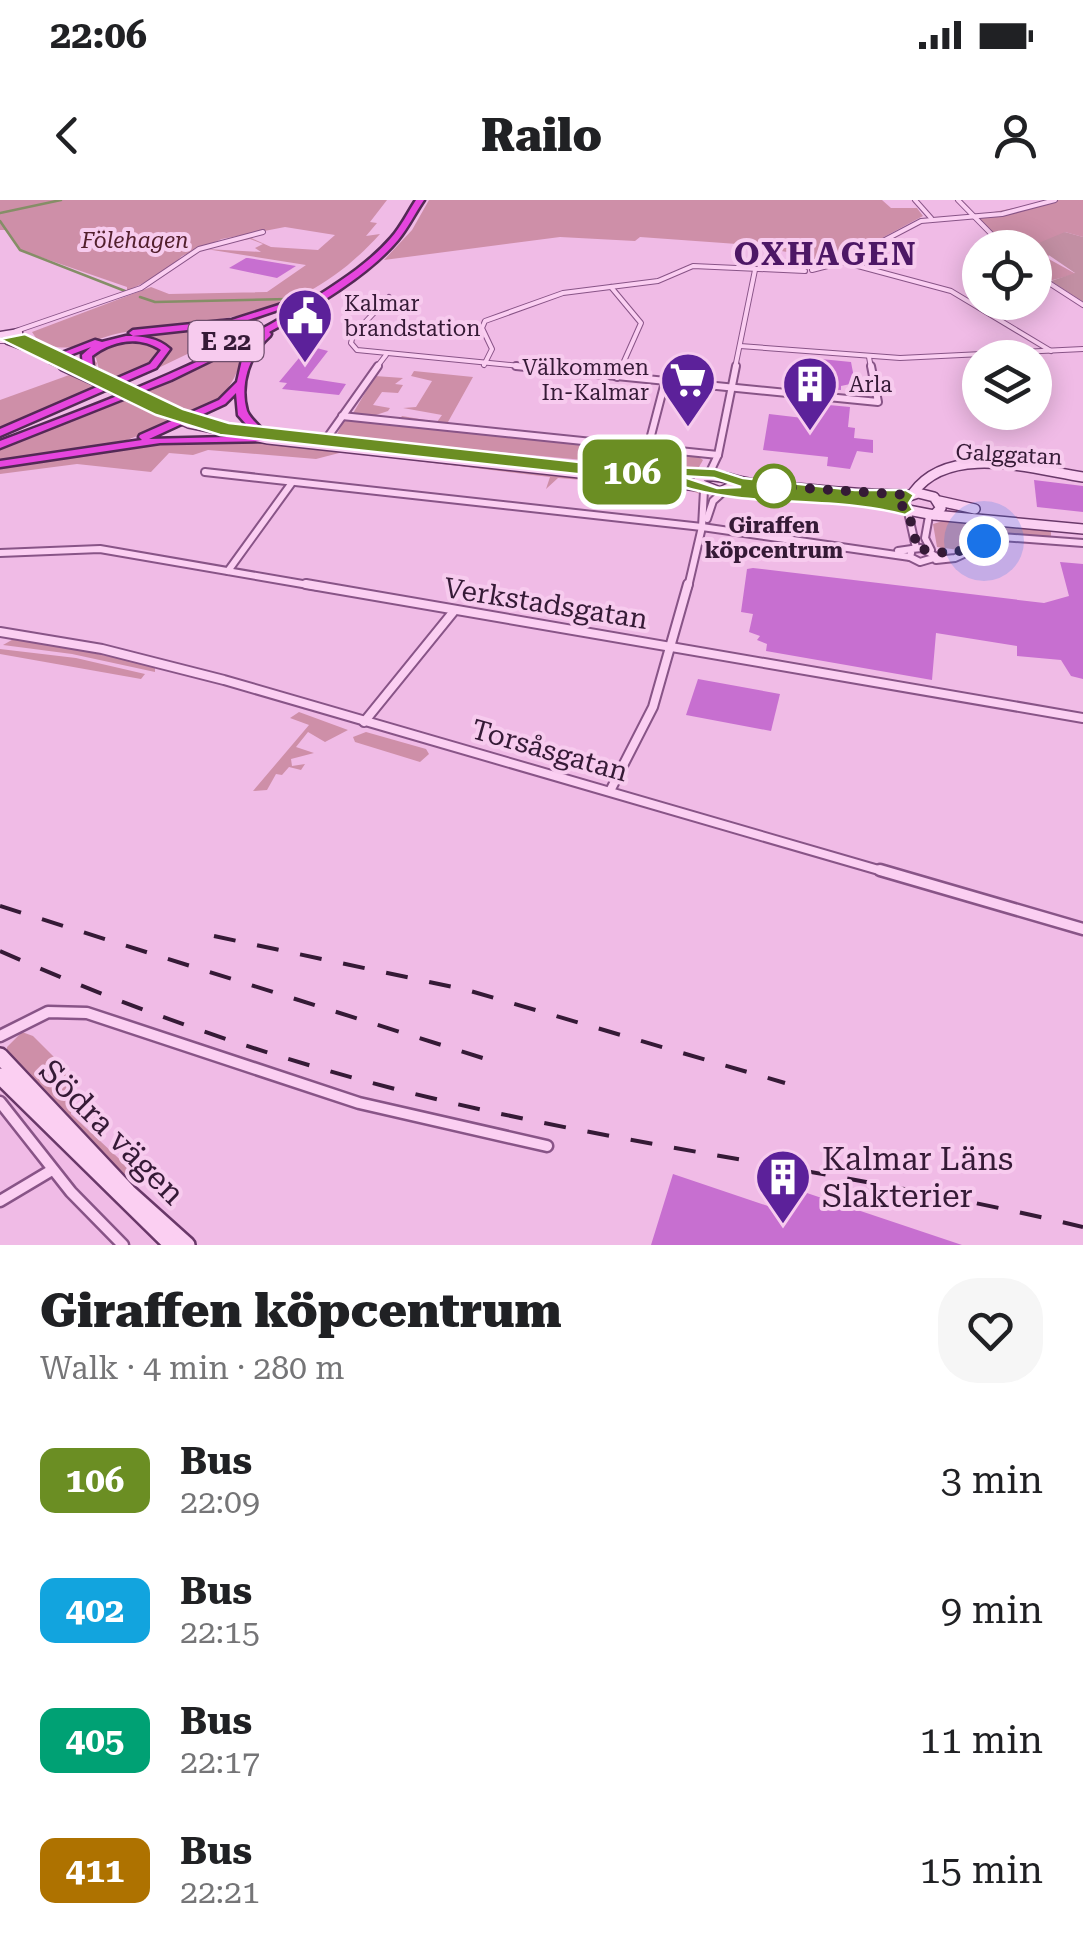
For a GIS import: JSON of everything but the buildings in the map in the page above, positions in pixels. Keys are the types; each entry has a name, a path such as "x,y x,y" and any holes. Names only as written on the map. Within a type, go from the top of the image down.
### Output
{"highway":[{"name":"E 22","path":"0,439 188,360 308,298 374,250 410,200"},
{"name":"E 22","path":"0,439 148,384 299,311 384,252 408,224 420,200"},
{"path":"59,358 116,336 232,322 308,298"},
{"path":"263,435 243,415 241,384 250,350 299,311"},
{"path":"0,439 153,366 166,353 158,342 142,339 59,358"},
{"path":"88,373 86,357 95,348"},
{"path":"110,446 150,435 222,402 241,384"},
{"path":"0,464 110,446 263,435"}],"main road":[{"path":"0,326 185,418 263,435 725,492 881,502 932,515 1083,526"},
{"path":"2,338 18,334"},
{"path":"2,338 108,378 147,402"},
{"path":"30,350 59,358"},
{"path":"323,442 606,470 707,474 855,495 910,494 1083,526"},
{"name":"Galggatan","path":"910,494 934,472 990,466 1083,477"},
{"name":"Galggatan","path":"932,515 940,511 934,472"},
{"path":"701,488 698,479 707,474"},
{"path":"725,492 734,486 730,478"},
{"path":"906,511 901,502 910,494"},
{"name":"Södra vägen","path":"0,1056 128,1192 186,1245"},
{"name":"Södra vägen","path":"0,1076 172,1245"}],"street":[{"path":"915,200 932,218"},
{"path":"958,200 988,230"},
{"path":"484,365 492,349 482,324 493,315 563,293 658,281 693,266 809,271 842,262 932,218 1017,211 1055,200"},
{"path":"18,334 141,288 199,249 263,232"},
{"path":"842,262 950,291 1030,340"},
{"path":"707,474 718,456 755,270"},
{"path":"1052,285 1083,305"},
{"path":"611,287 641,323 617,378"},
{"path":"390,297 351,339 357,350 878,402 870,357"},
{"path":"740,346 870,357 962,354"},
{"path":"1052,352 1083,349"},
{"path":"323,442 386,355"},
{"path":"648,447 665,382"},
{"path":"342,416 718,456"},
{"path":"718,456 730,478"},
{"path":"205,472 888,551 963,553 1001,537 1083,543"},
{"path":"228,571 290,484"},
{"path":"701,488 702,527"},
{"path":"610,790 652,708 672,647 702,527 715,498 725,492"},
{"path":"906,511 913,552 926,563 934,554"},
{"path":"932,515 925,538 934,554"},
{"name":"Verkstadsgatan","path":"0,553 100,549 1083,718"},
{"path":"364,722 454,611"},
{"name":"Torsåsgatan","path":"0,632 166,665 1083,929"},
{"path":"0,1036 48,1012 88,1013 359,1103 547,1146"},
{"path":"0,1102 52,1170 123,1245"},
{"path":"0,1201 52,1170"}],"green space":[{"name":"Fölehagen","path":"0,200 387,200 370,222 377,223 366,236 380,234 323,283 294,298 233,317 126,332 62,347 38,341 32,332 151,287 169,294 267,292 306,265 206,249 261,252 255,248 263,244 250,239 216,245 249,237 271,247 318,250 335,235 285,227 222,239 182,256 164,273 127,291 127,287 20,250 5,230 0,230"},
{"path":"429,200 882,200 891,208 917,208 923,216 843,259 817,267 792,253 751,245 640,237 635,241 560,237 384,260 412,230"},
{"path":"1055,200 1083,200 1083,237 1065,232 1052,251 1052,230 988,230 974,216"},
{"path":"1052,261 1076,274 1052,280"},
{"path":"275,312 127,383 123,381 164,362 169,347 158,340 136,337"},
{"path":"267,332 246,355 229,387 209,404 191,412 143,390"},
{"path":"141,341 161,350 154,362 118,379 99,369 96,358 91,357 97,363 95,370 88,358 114,344"},
{"path":"414,371 473,377 448,422 451,425 399,420 402,416 437,422 442,415 403,408 416,407 432,381 411,376"},
{"path":"72,374 99,387 0,430 0,400"},
{"path":"375,376 403,378 395,384 403,385 398,393 382,392 373,405 390,408 388,411 370,417 352,415"},
{"path":"123,399 173,422 127,440 0,462 0,449"},
{"path":"345,419 696,455 703,460 699,467 665,468 336,436"},
{"path":"236,441 692,487 700,494 683,488 558,478 546,489 550,477 343,452 316,459 208,450 193,455 169,453 151,472 77,464 0,474 0,467 145,445"},
{"path":"943,521 1051,530 1051,538 999,534 959,550 937,547 933,524"},
{"path":"17,637 155,666 155,672 72,654 3,645"},
{"path":"0,649 76,658 145,674 141,679 0,654"},
{"path":"299,712 348,730 325,742 308,732 296,747 314,753 291,759 292,766 305,764 301,770 289,767 282,775 276,774 267,790 253,791 309,725 290,718"},
{"path":"366,732 426,749 429,754 420,762 355,742 353,737"},
{"path":"22,1032 33,1036 71,1074 71,1114 128,1167 124,1175 115,1172 7,1058 7,1047"}],"shaded area":[{"path":"1065,232 1083,237 1083,302 1052,282 1075,273 1052,257 1052,237"}],"waterway":[{"path":"0,213 61,200"},
{"path":"0,221 20,250 125,291"},
{"path":"140,297 155,302 288,299"}],"railway":[{"path":"0,906 489,1060"},
{"path":"214,936 467,990 785,1083"},
{"path":"0,951 219,1036 387,1087 523,1119 924,1193 1083,1227"}],"bus line":[{"name":"106","path":"0,339 21,337 178,412 228,427 588,468 722,474 741,482 855,495 906,495 901,502 905,510 881,502 716,492 679,480 586,474 220,431 161,412 12,342"}],"place":[{"name":"Kalmar brandstation","path":"305,365"},
{"name":"Välkommen In-Kalmar","path":"688,429"},
{"name":"Arla","path":"810,433"},
{"name":"Giraffen köpcentrum","path":"774,486"},
{"name":"Kalmar Läns Slakterier","path":"783,1226"}],"district":[{"name":"OXHAGEN","path":"826,254"}],"route":[{"path":"774,486 855,495 906,495 902,507 914,527 916,548 941,554 963,553 984,541"}]}
